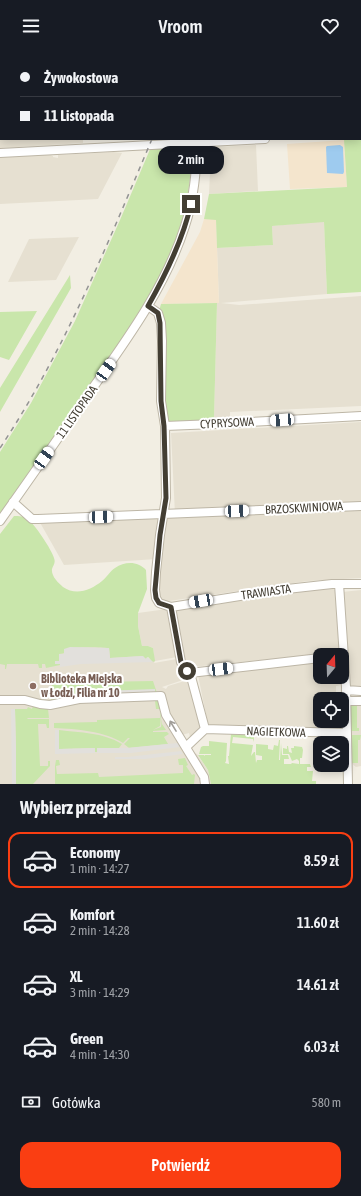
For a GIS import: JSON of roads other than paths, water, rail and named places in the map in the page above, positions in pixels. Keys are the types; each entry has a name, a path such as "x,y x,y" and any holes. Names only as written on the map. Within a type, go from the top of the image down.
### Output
{"street":[{"path":"0,153 132,142 243,140"},
{"name":"11 LISTOPADA","path":"0,521 131,334 168,268 185,226 195,185 198,142"},
{"path":"148,306 158,313 160,323 161,401 164,426 166,498 160,535 155,590 156,598 159,603 171,607 181,662 185,670 190,673 313,659"},
{"name":"CYPRYSOWA","path":"164,426 361,416"},
{"name":"BRZOSKWINIOWA","path":"13,502 32,519 164,515 361,506"},
{"path":"339,584 343,648"},
{"name":"TRAWIASTA","path":"171,607 278,590 339,584 361,584"},
{"path":"186,747 205,729 190,673"},
{"path":"345,684 346,690 361,691"},
{"path":"0,700 25,700 50,705 79,699 161,696 166,715 204,777 205,784"},
{"path":"349,701 361,701"},
{"path":"347,728 348,784"},
{"name":"NAGIETKOWA","path":"205,729 347,733"}],"water":[{"path":"340,145 343,147 344,172 343,174 327,173 326,147"}],"railway":[{"path":"0,448 23,412 64,336 101,258 152,140"}],"place":[{"name":"Biblioteka Miejska w Łodzi, Filia nr 10","path":"33,686"}]}
